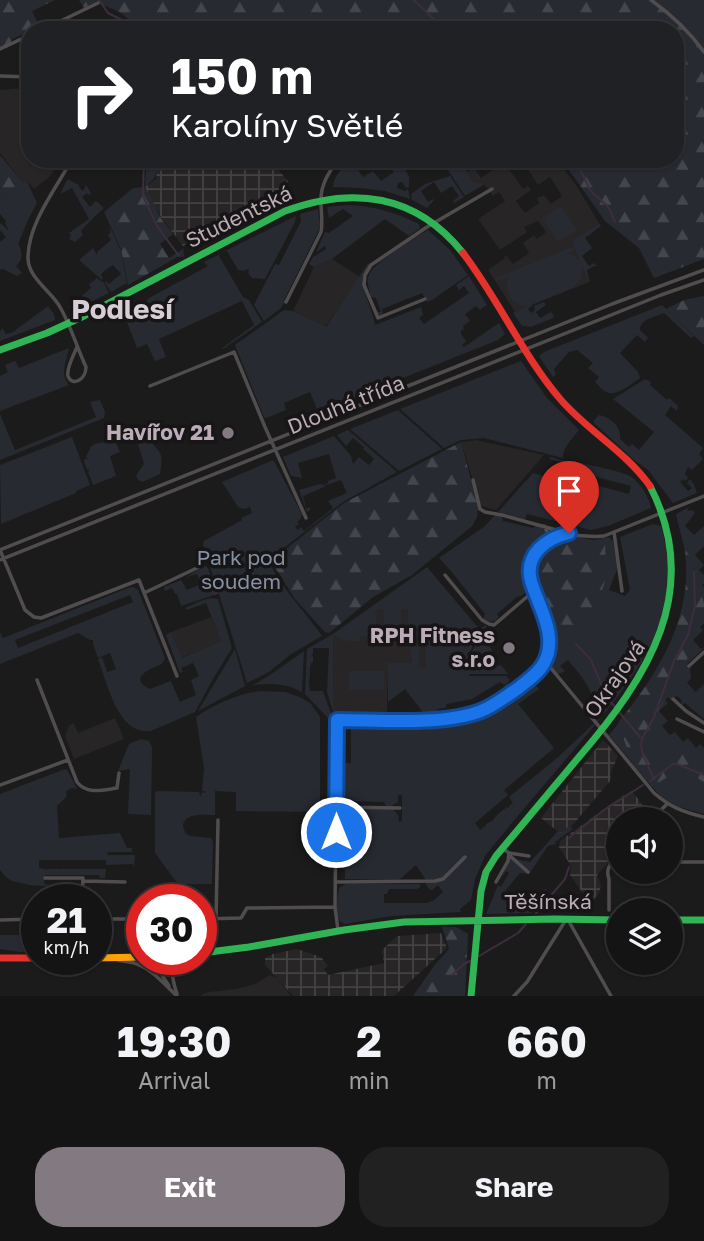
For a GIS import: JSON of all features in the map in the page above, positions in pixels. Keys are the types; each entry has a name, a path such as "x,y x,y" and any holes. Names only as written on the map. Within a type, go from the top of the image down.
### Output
{"street":[{"path":"652,0 678,21"},
{"path":"61,21 98,3"},
{"path":"684,27 704,52"},
{"path":"0,49 21,39"},
{"path":"0,76 21,77"},
{"path":"67,168 49,197 31,241 28,257 39,282 60,306 86,367 82,380 76,381 70,379 68,371 77,348"},
{"path":"286,302 321,234 323,223 320,199 327,176 333,168"},
{"path":"425,299 378,318 365,289 364,281 368,270 371,265 433,223 492,188"},
{"name":"Studentská","path":"0,350 68,324 301,204 346,196 371,197 398,204 433,223 452,239 469,260 526,350"},
{"name":"Dlouhá třída","path":"0,550 704,270"},
{"name":"Dlouhá třída","path":"2,559 704,280"},
{"name":"Okrajová","path":"471,996 481,891 486,872 507,852 644,676 673,613 678,587 678,561 673,534 666,512 648,482 561,401 526,350"},
{"path":"150,386 234,352 306,519"},
{"path":"472,480 480,509 485,512 593,537 604,536 704,496"},
{"path":"544,526 549,540"},
{"path":"614,532 622,591"},
{"path":"338,930 335,907 337,720 429,720 459,717 497,704 527,681 544,665 548,640 544,613 530,578 531,564 539,548 549,540 569,533"},
{"path":"0,550 25,610 36,618 139,580 177,676"},
{"path":"144,593 200,567"},
{"path":"445,575 482,620 494,625 535,590"},
{"path":"689,666 704,652"},
{"path":"545,661 654,793 681,811 704,817"},
{"path":"37,680 81,787 93,791 117,788 119,773"},
{"path":"673,699 704,723"},
{"path":"677,719 704,732"},
{"path":"0,785 68,760"},
{"path":"664,807 667,804"},
{"path":"336,807 400,808"},
{"path":"217,884 218,820"},
{"path":"507,852 529,856"},
{"path":"507,852 528,872"},
{"path":"496,882 508,861 507,852"},
{"path":"336,882 435,881 443,879 465,857"},
{"path":"683,862 704,862"},
{"path":"45,878 83,877 83,884"},
{"path":"83,881 125,882"},
{"path":"217,919 241,918 247,908 335,907"},
{"path":"514,996 527,982 567,918 611,996"},
{"path":"0,920 21,919"},
{"name":"Těšínská","path":"217,951 395,922 606,920"},
{"path":"683,920 704,920"},
{"path":"0,958 21,958"},
{"path":"114,958 126,958"},
{"path":"114,958 149,970 177,996"},
{"path":"162,975 177,996"},
{"path":"173,975 177,996"}],"shaded area":[{"path":"21,88 21,168 56,168 34,189 27,181 24,184 0,153 0,90"},
{"path":"165,168 277,168 289,183 259,207 183,246 161,217 145,187 157,178 156,173"},
{"path":"476,168 481,178 495,168 508,168 523,189 528,186 531,190 516,201 525,213 539,203 537,198 544,195 551,204 562,196 550,177 538,185 527,168 563,168 599,223 572,241 589,282 515,312 488,270 506,255 513,264 529,253 523,243 534,235 537,239 546,232 538,221 524,227 527,232 500,250 478,219 505,201 499,192 493,196 484,184 474,182 467,172"},
{"path":"332,259 360,277 325,327 293,311 314,267"},
{"path":"476,440 544,455 496,510 481,506 461,442"},
{"path":"385,603 416,605 427,633 427,669 412,663 387,664 387,716 334,715 333,636"},
{"path":"211,617 222,641 181,658 171,632"},
{"path":"115,718 124,739 74,759 65,736 69,725 74,723 78,733"},
{"path":"603,740 618,756 610,781 571,827 561,834 541,818"},
{"path":"632,791 644,807 607,807"},
{"path":"606,807 606,865 597,875 601,885 599,894 590,903 570,875 571,866 559,847 560,841"},
{"path":"441,933 447,948 394,996 293,996 265,965 265,958 273,954 297,949 321,957 328,966 324,969 328,975 384,963 382,950 397,936"},
{"path":"270,975 277,978 291,996 201,996 209,992 255,984"}],"green space":[{"path":"0,0 55,0 32,11 37,21 21,21 21,35 0,49"},
{"path":"79,0 651,0 674,21 130,21 116,10 97,1 84,8"},
{"path":"654,0 704,0 704,52 684,27 684,21 677,21"},
{"path":"684,30 704,54 704,259 654,278 639,248 605,221 568,168 684,168"},
{"path":"0,155 24,184 0,199"},
{"path":"146,168 165,168 156,173 145,187"},
{"path":"343,168 357,168 363,177 373,171 381,181 394,172 391,168 404,168 409,177 409,187 406,188 401,182 397,188 405,191 408,189 410,199 385,191 333,187"},
{"path":"447,168 464,168 474,182 485,184 465,196"},
{"path":"450,176 464,197 454,203 459,196 452,186 441,193 434,182 421,191 428,202 434,200 427,208 412,200 411,194 425,184"},
{"path":"67,180 79,185 83,191 86,185 91,193 82,197 90,207 96,201 104,208 81,231 83,235 75,242 69,239 69,233 89,219 72,188 60,194"},
{"path":"27,181 37,203 18,244 22,255 16,266 22,273 17,276 0,270 0,242 6,237 0,230 0,224 9,231 0,214 0,199"},
{"path":"145,187 159,215 173,234 160,244 169,258 183,249 183,246 184,257 179,256 128,285 121,249 104,212 133,188"},
{"path":"347,205 393,213 419,224 420,228 409,236 385,219 332,259 314,267 309,264 313,257 326,249 325,246 316,252 325,232 329,233 353,216 343,209 329,218 327,207"},
{"path":"561,206 577,230 558,242 542,218"},
{"path":"318,209 318,232 285,301 281,308 264,321 254,305 275,264 279,265 301,221 300,214"},
{"path":"296,216 265,279 252,278 246,269 238,270 227,251 223,252"},
{"path":"599,223 601,226 585,238 592,248 582,256 589,266 594,263 597,266 587,270 590,282 582,267 581,278 574,287 533,304 528,309 531,313 535,310 534,306 544,302 546,305 536,312 540,318 551,312 553,318 531,327 522,326 513,313 528,306 513,301 510,297 507,288 509,277 497,281 495,278 572,247 573,250 568,253 580,262 572,241"},
{"path":"111,229 121,251 127,283 111,292 106,281 109,284 121,274 113,265 101,275 102,280 79,260 93,248 97,255 111,240 108,235"},
{"path":"428,230 450,250 468,275 432,300 427,302 422,293 382,309 383,315 379,315 377,312 381,312 376,298 371,297 369,289 369,275 386,257"},
{"path":"220,254 243,297 249,300 262,322 222,348 254,325 242,301 159,339 166,357 155,361 147,344 137,348 125,311 144,304 149,298 208,266 204,262"},
{"path":"368,263 370,265 363,280 363,287 375,325 421,307 423,315 419,318 424,324 469,293 464,286 459,290 456,285 469,276 487,305 480,310 476,306 465,314 470,321 461,331 466,341 462,345 464,347 499,323 505,334 498,340 318,412 310,392 284,403 286,410 264,417 235,345 284,310 293,311 326,327"},
{"path":"97,278 104,283 109,293 72,311 69,307 91,288 89,284"},
{"path":"704,296 704,345 666,309 684,300"},
{"path":"662,305 694,336 691,338 664,313 642,323 640,330 648,338 645,342 637,335 620,353 638,372 640,378 621,390 609,393 602,389 595,382 599,377 588,368 593,363 577,350 569,352 554,369 556,374 553,377 539,356 544,352"},
{"path":"48,306 55,320 0,341 2,328 6,334 13,332"},
{"path":"69,348 64,376 69,385 0,411 0,376 8,372 5,365 15,361 19,368"},
{"path":"521,361 547,398 579,430 566,448 563,458 484,438 461,440 444,448 400,409"},
{"path":"645,379 667,400 669,398 678,406 677,411 671,406 665,415 703,448 699,454 703,459 692,470 688,467 685,474 688,478 680,482 688,491 692,488 687,483 690,479 697,493 673,503 648,470 594,423 599,415 607,418 617,427 620,439 629,447 632,444 639,450 654,432 613,399"},
{"path":"100,400 105,412 104,418 0,460 0,414 15,450 96,417 90,402"},
{"path":"398,410 442,449 399,471 350,429"},
{"name":"Park pod soudem","path":"348,430 397,472 343,502 272,557 267,558 285,589 322,636 291,654 269,672 247,683 203,544 252,513 250,507 238,507 222,482 274,461 302,514 295,527 298,530 301,527 304,531 333,508 328,501 347,493 341,480 324,486 303,496 306,508 310,508 307,512 299,490 324,485 336,478 329,454 298,463 302,478 291,476 283,457 334,436 351,456 353,464 359,457 369,465 374,459 364,447 353,438 346,446 337,435"},
{"path":"119,435 128,437 116,443 120,452 110,456 116,476 93,485 88,472 90,470 84,462 88,459 86,457 89,449 95,444 112,441"},
{"path":"72,437 90,485 1,524 0,465"},
{"path":"147,440 159,452 162,458 161,467 160,474 142,482 136,475 144,464 138,444"},
{"path":"461,442 478,506 477,517 472,526 412,575 373,597 329,633 325,632 295,599 272,560 344,503"},
{"path":"551,457 630,476 644,490 651,508 591,530 527,514 525,519 498,512 533,473 573,484 576,480 629,494 631,486 578,472 579,467 549,459"},
{"path":"689,507 687,511 692,510 695,513 685,526 694,535 704,526 704,546 695,555 704,565 699,570 704,575 704,623 700,627 703,630 693,640 701,649 704,648 687,664 691,678 687,683 696,692 704,684 704,719 685,703 682,705 677,696 671,700 668,697 665,700 668,703 659,711 668,721 662,726 670,735 675,732 683,742 688,738 696,748 700,744 704,748 704,814 676,806 661,797 609,735 652,676 674,633 681,610 686,586 686,561 676,514"},
{"path":"495,515 502,516 503,521 533,528 537,525 544,530 546,536 529,561 526,592 497,614 499,617 495,621 490,622 483,619 485,614 439,558 485,526"},
{"path":"653,524 661,526 667,559 667,589 661,618 651,645 636,671 603,715 585,681 568,660 560,666 565,671 557,675 550,666 550,643 543,606 533,578 534,562 546,545 557,538 571,536 594,540 609,537 613,542 618,567 609,590 625,596 630,590 620,537"},
{"path":"577,540 605,541 606,577 596,613 570,637 550,610 541,590 539,570 542,559 550,548 558,543"},
{"path":"685,551 693,557 704,604 704,616 692,636 691,650 683,668 657,713 649,748 659,757 681,750 698,755 704,759 704,782 682,772 672,774 652,787 633,765 618,723 647,684 670,643 684,599"},
{"path":"205,566 216,593 214,595 181,606 172,588 165,591 164,587 181,580 187,590 201,584 197,574 186,577"},
{"path":"427,567 480,630 485,625 490,632 477,642 467,640 472,644 472,648 462,673 474,647 491,632 495,641 490,647 490,656 508,674 469,676 506,676 510,680 505,685 500,682 472,699 447,704 445,708 437,709 434,715 425,715 405,689 388,702 387,663 412,663 410,647 419,647 419,667 426,668 426,643 421,641 427,641 427,637 403,636 408,634 408,609 401,610 401,629 396,630 396,636 379,636 384,634 384,610 377,609 376,629 372,630 372,636 361,636 360,641 349,641 333,636 334,715 327,692 329,648 313,648 313,662 309,670 310,691 323,691 333,719 329,719 305,694 307,649 333,634"},
{"path":"128,588 138,590 165,658 162,664 143,674 140,681 150,689 171,681 180,702 196,695 191,680 199,676 193,663 181,668 183,672 180,673 166,635 171,632 182,658 221,641 206,603 186,609 202,600 218,599 232,648 195,712 151,731 130,725 116,706 98,659 102,657 107,672 116,669 110,653 98,658 93,640 78,633 0,664 0,632 3,638","holes":["130,595 133,602 18,648 15,640"]},
{"path":"235,649 245,686 198,711"},
{"path":"304,651 302,692 278,684 253,685 270,675"},
{"path":"349,671 384,671 384,690 349,690"},
{"path":"531,680 539,689 518,704 554,748 504,790 508,795 475,823 480,830 486,827 486,824 513,803 509,797 557,758 603,715 485,856 475,879 471,900 460,909 461,912 391,916 345,924 340,921 337,910 338,894 340,887 346,884 420,884 417,889 389,889 387,894 384,894 384,903 427,903 443,892 438,885 432,890 429,889 416,865 399,880 345,879 345,809 393,809 399,822 402,821 402,795 398,795 398,802 391,806 386,806 384,802 349,801 344,806 345,763 351,763 353,724 438,722 469,718 495,708"},
{"path":"260,691 285,692 311,704 320,717 320,807 325,812 236,811 236,792 215,791 215,815 192,816 183,825 188,835 212,839 212,884 178,884 155,853 155,792 199,792 201,797 201,793 207,792 202,791 204,768 196,717 243,694"},
{"path":"141,739 149,741 152,747 151,815 128,814 130,769 118,771 129,744"},
{"path":"65,769 77,789 66,791 67,796 57,806 59,838 120,833 127,848 132,848 132,852 108,852 107,855 135,855 134,868 133,864 106,865 106,860 39,860 39,868 45,871 106,869 105,878 100,878 99,875 45,875 44,884 12,881 0,870 0,794"},
{"path":"569,826 573,829 555,842 556,844 548,846 529,874 520,873 505,891 520,906 528,906 545,889 548,891 532,913 486,914 498,885 501,887 509,873 506,871 501,879 511,855 515,859 530,862 558,831 561,833"},
{"path":"442,927 456,927 468,934 465,996 413,996 449,949"},
{"path":"0,935 21,935 21,952 0,949"}],"waterway":[{"path":"99,0 108,13 123,21"},
{"path":"414,0 436,21"},
{"path":"144,168 143,196 157,226 179,256"},
{"path":"579,168 590,190 609,208 615,222"},
{"path":"215,594 266,561"},
{"path":"654,779 643,755 642,739 654,717 674,661 688,635 695,606 694,572"},
{"path":"576,644 591,660 607,698 616,708"},
{"path":"619,712 640,737"},
{"path":"650,781 673,764 704,775"},
{"path":"569,838 604,810 643,785"},
{"path":"536,913 565,879 569,867"},
{"path":"479,956 518,933 526,924"},
{"path":"452,975 470,961"}],"traffic: fast":[{"path":"0,350 84,316 285,211 310,203 359,198 382,200 404,207 445,233 463,253"},
{"path":"471,996 481,891 486,872 496,856 604,727 646,664 660,631 669,597 671,562 665,525 650,486"},
{"path":"217,951 404,922 606,920"},
{"path":"683,920 704,920"}],"traffic: slow":[{"path":"112,958 126,957"}],"traffic: jam":[{"path":"463,253 547,383 561,400 630,463 650,486"},
{"path":"0,958 21,958"}],"place":[{"name":"Havířov 21","path":"228,433"},
{"name":"RPH Fitness s.r.o","path":"509,648"}],"district":[{"name":"Podlesí","path":"122,309"}],"route":[{"path":"336,832 337,720 429,720 459,717 497,704 527,681 544,665 548,640 544,613 530,578 531,564 539,548 549,540 569,533"}]}
